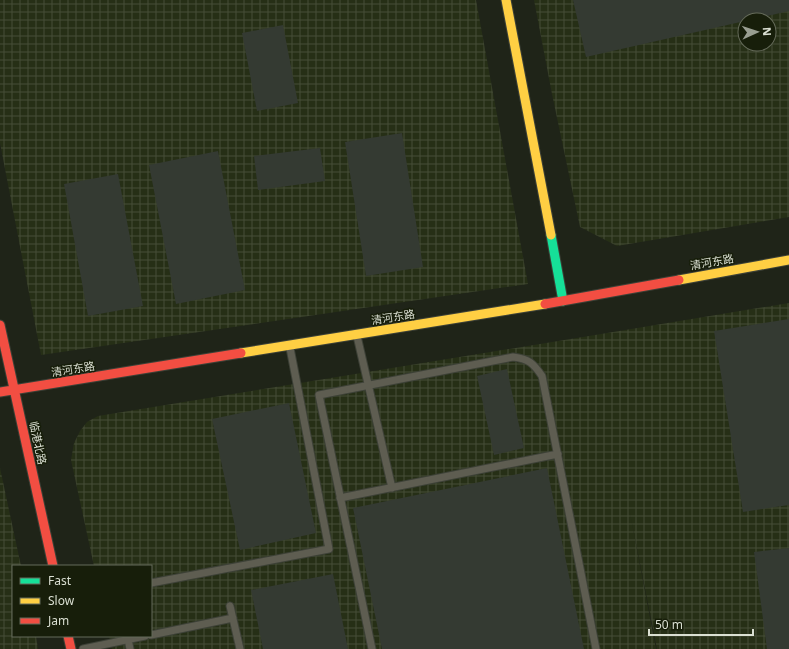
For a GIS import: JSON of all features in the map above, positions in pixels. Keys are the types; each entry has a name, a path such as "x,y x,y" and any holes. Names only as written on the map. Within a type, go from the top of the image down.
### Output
{"street":[{"path":"506,0 563,301"},
{"name":"清河东路","path":"0,392 563,301 789,260"},
{"name":"临港北路","path":"0,325 53,565"},
{"path":"68,637 71,649"}],"lane":[{"path":"357,334 392,488"},
{"path":"152,583 329,549 289,346"},
{"path":"372,649 319,395 513,357 526,358 534,364 542,376 596,649"},
{"path":"340,498 558,454"},
{"path":"230,606 240,649"},
{"path":"152,635 233,618"},
{"path":"83,649 141,637"},
{"path":"128,640 130,649"}],"shaded area":[{"path":"0,0 476,0 528,284 41,355 0,143"},
{"path":"534,0 789,0 789,217 617,246 580,227"},
{"path":"789,303 789,649 657,649 629,508 656,649 112,649 109,637 152,637 152,565 94,565 71,460 74,443 80,431 87,422 98,416"},
{"path":"0,468 21,565 12,565 12,637 36,637 38,649 0,649"}],"building":[{"path":"573,0 789,0 789,11 777,14 777,12 737,12 737,23 586,57"},
{"path":"283,25 298,103 257,111 242,33"},
{"path":"402,133 423,267 366,276 345,142"},
{"path":"320,148 325,181 258,190 254,156"},
{"path":"218,151 245,290 176,304 149,165"},
{"path":"118,174 143,306 88,316 64,184"},
{"path":"789,319 789,505 743,512 714,331"},
{"path":"507,369 524,448 494,455 477,376"},
{"path":"289,403 316,533 240,550 212,419"},
{"path":"547,468 584,649 382,649 353,508"},
{"path":"789,548 789,649 767,649 754,552"},
{"path":"333,574 348,649 263,649 251,590"}],"traffic: fast":[{"path":"551,235 563,301"}],"traffic: slow":[{"path":"506,0 551,235"},
{"path":"679,280 789,260"},
{"path":"241,353 545,304"}],"traffic: jam":[{"path":"545,304 679,280"},
{"path":"0,325 53,565"},
{"path":"0,392 241,353"},
{"path":"68,637 71,649"}]}
